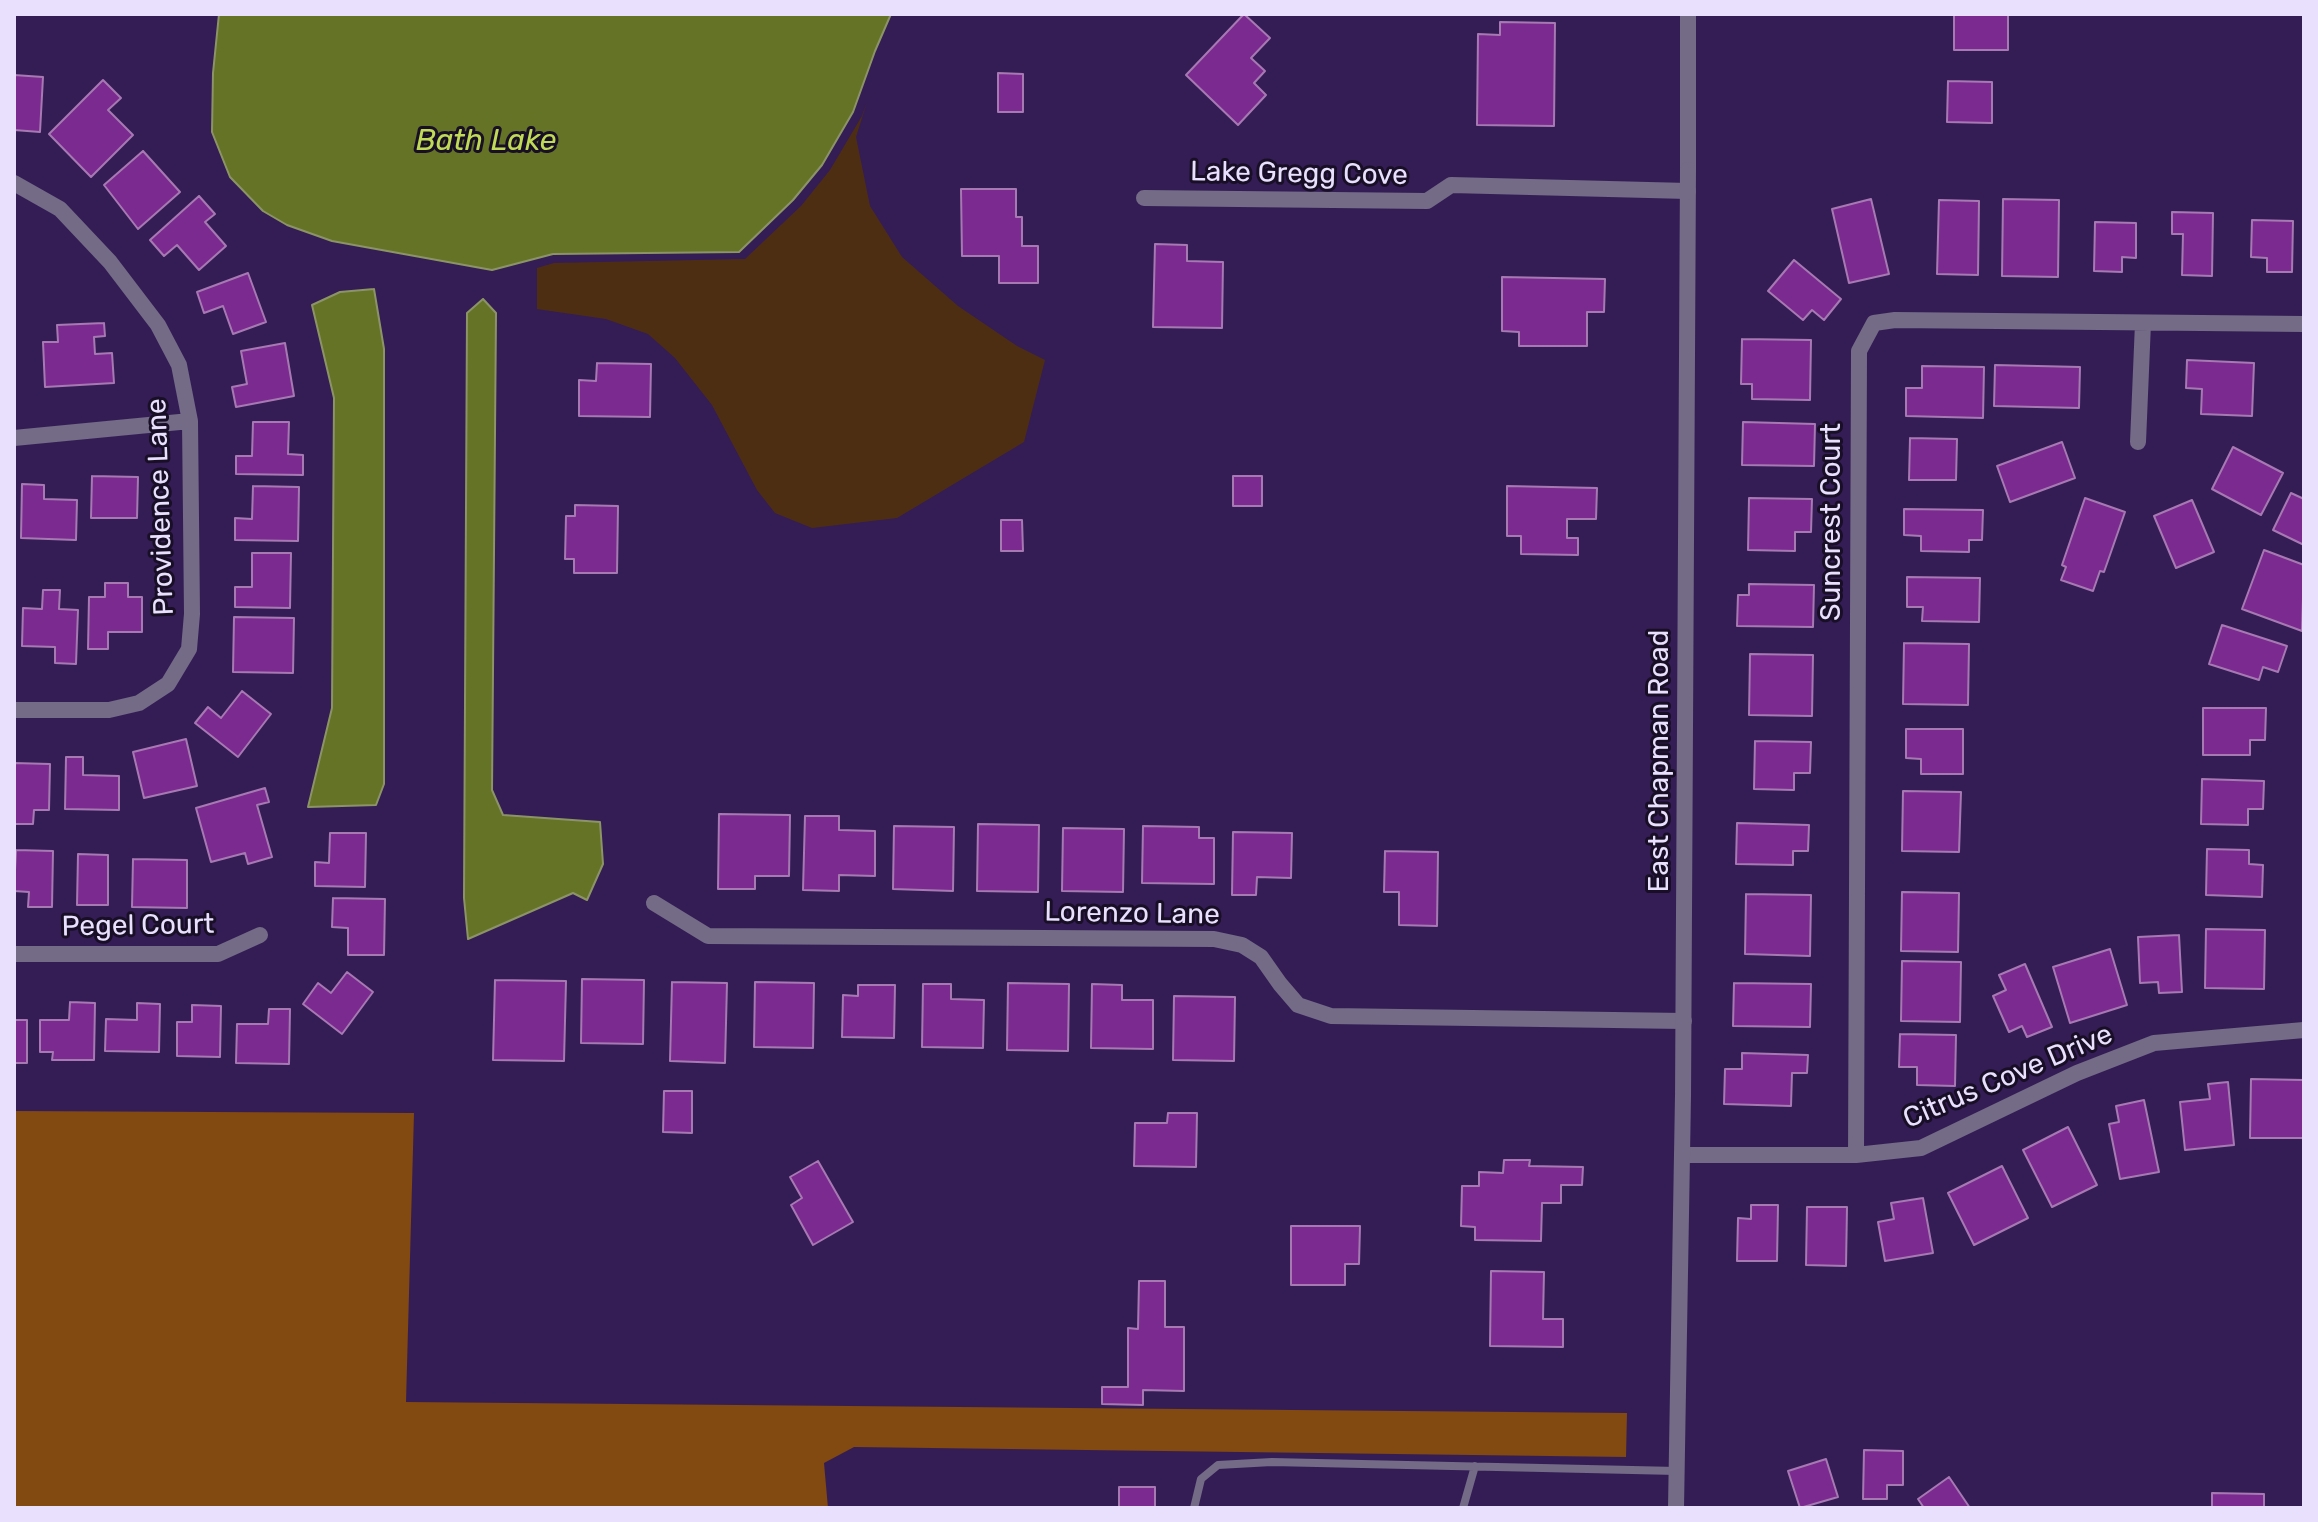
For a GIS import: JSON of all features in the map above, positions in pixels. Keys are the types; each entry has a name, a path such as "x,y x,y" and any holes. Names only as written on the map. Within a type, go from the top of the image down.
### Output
{"street":[{"name":"East Chapman Road","path":"1676,1508 1684,1021 1688,14"},
{"name":"Providence Lane","path":"14,183 60,209 110,262 158,325 179,365 190,421 192,614 189,649 168,684 139,703 109,710 14,710"},
{"name":"Lake Gregg Cove","path":"1144,198 1427,201 1451,185 1688,191"},
{"name":"Suncrest Court","path":"1856,1155 1859,351 1874,323 1895,320 2304,324"},
{"path":"2138,442 2143,323"},
{"path":"14,438 190,421"},
{"name":"Lorenzo Lane","path":"654,903 708,936 1214,939 1242,945 1261,957 1298,1005 1331,1016 1684,1021"},
{"name":"Pegel Court","path":"14,954 218,954 260,935"},
{"name":"Citrus Cove Drive","path":"1682,1155 1856,1155 1921,1148 2077,1073 2154,1043 2304,1030"}],"lane":[{"path":"1194,1508 1201,1479 1218,1465 1272,1462 1677,1471"},
{"path":"1463,1508 1475,1466"}],"shaded area":[{"path":"867,102 856,137 870,206 902,257 958,306 1017,346 1045,360 1024,442 897,518 812,528 775,513 757,490 712,405 675,358 648,334 606,319 537,309 537,268 554,263 745,259 801,206 830,170"},
{"path":"14,1111 414,1113 406,1402 1627,1413 1626,1457 854,1447 824,1463 828,1508 14,1508"}],"water":[{"name":"Bath Lake","path":"219,14 891,14 853,112 822,165 793,200 739,252 553,254 492,270 332,241 287,225 263,211 230,177 212,132 213,73"},
{"path":"374,289 384,349 384,784 376,805 308,807 332,708 334,398 312,305 340,292"},
{"path":"483,299 496,313 492,790 503,815 600,822 603,864 587,900 573,893 468,939 464,898 467,313"}],"building":[{"path":"1244,14 1270,38 1251,58 1265,71 1254,83 1266,95 1238,125 1186,75"},
{"path":"1954,14 2008,14 2008,50 1954,50"},
{"path":"1500,22 1555,23 1554,126 1477,125 1478,34 1500,35"},
{"path":"998,73 1023,74 1023,112 998,112"},
{"path":"14,75 43,77 40,132 14,130"},
{"path":"103,80 121,98 108,110 133,135 91,177 49,134"},
{"path":"1948,81 1992,82 1992,123 1947,122"},
{"path":"143,151 180,192 138,229 104,185"},
{"path":"961,189 1016,189 1016,217 1022,217 1022,246 1038,246 1038,283 999,283 999,256 962,256"},
{"path":"199,196 215,214 205,222 226,246 199,270 177,245 164,256 150,240"},
{"path":"1871,199 1889,274 1849,283 1832,209"},
{"path":"2003,199 2059,200 2058,277 2002,276"},
{"path":"1939,200 1979,201 1978,275 1937,274"},
{"path":"2172,212 2213,213 2212,276 2182,275 2183,234 2172,234"},
{"path":"2252,220 2293,221 2292,272 2267,272 2267,258 2251,257"},
{"path":"2095,222 2136,223 2136,258 2122,257 2122,272 2094,271"},
{"path":"1155,244 1187,245 1187,261 1223,262 1222,328 1153,327"},
{"path":"1794,260 1841,299 1824,320 1812,310 1803,320 1768,291"},
{"path":"248,273 266,322 233,334 223,306 204,313 197,292"},
{"path":"1502,277 1605,279 1604,312 1587,312 1587,346 1519,346 1519,332 1502,331"},
{"path":"104,323 105,336 94,337 95,354 112,353 114,383 45,387 43,342 58,342 57,325"},
{"path":"1742,339 1811,340 1810,400 1752,399 1752,384 1741,384"},
{"path":"285,343 294,396 236,407 232,387 247,384 241,351"},
{"path":"2187,360 2254,363 2252,416 2201,414 2202,389 2186,388"},
{"path":"597,363 651,364 650,417 579,416 579,380 596,381"},
{"path":"1995,365 2080,367 2079,408 1994,406"},
{"path":"1922,366 1984,367 1983,418 1906,416 1906,388 1922,388"},
{"path":"253,422 289,422 288,454 303,455 303,475 236,474 236,456 252,456"},
{"path":"1743,422 1815,424 1814,466 1742,465"},
{"path":"1910,438 1957,439 1956,480 1909,480"},
{"path":"2062,442 2075,478 2010,502 1997,466"},
{"path":"2233,447 2283,473 2261,515 2212,489"},
{"path":"92,476 138,477 137,518 91,518"},
{"path":"1233,476 1262,476 1262,506 1233,506"},
{"path":"22,484 44,485 44,499 77,500 76,540 21,538"},
{"path":"253,486 299,487 298,541 235,540 235,518 252,519"},
{"path":"1507,486 1597,488 1596,519 1567,519 1567,538 1578,538 1578,555 1521,554 1521,536 1507,536"},
{"path":"2291,493 2304,499 2304,545 2273,530"},
{"path":"1749,498 1812,499 1811,532 1795,532 1795,551 1748,550"},
{"path":"2085,498 2125,512 2104,572 2100,571 2093,591 2061,580 2066,567 2062,565"},
{"path":"2192,500 2214,552 2176,568 2154,516"},
{"path":"575,505 618,506 617,573 574,573 574,559 565,559 566,516 575,516"},
{"path":"1904,509 1983,510 1982,540 1969,540 1969,552 1921,551 1921,536 1904,535"},
{"path":"1001,520 1022,520 1023,551 1001,551"},
{"path":"2264,550 2304,565 2302,631 2242,609"},
{"path":"252,553 291,553 290,608 235,607 235,587 252,587"},
{"path":"1907,577 1980,578 1979,622 1922,621 1923,607 1907,607"},
{"path":"105,583 128,583 128,597 142,597 142,632 108,632 108,649 88,649 89,597 105,597"},
{"path":"1749,584 1814,585 1813,627 1737,626 1738,595 1749,595"},
{"path":"43,590 60,590 59,609 78,610 76,664 55,663 55,647 22,646 23,608 42,609"},
{"path":"234,617 294,618 293,673 233,672"},
{"path":"2222,625 2287,646 2278,672 2263,667 2259,680 2209,664"},
{"path":"1904,643 1969,644 1968,705 1903,704"},
{"path":"1750,654 1813,655 1812,716 1749,715"},
{"path":"242,691 271,714 238,757 195,723 208,707 221,718"},
{"path":"2203,708 2266,708 2265,740 2250,740 2250,755 2203,755"},
{"path":"1906,729 1963,729 1963,774 1921,774 1921,759 1906,758"},
{"path":"186,739 197,786 144,798 133,752"},
{"path":"1755,741 1811,742 1810,773 1794,773 1794,790 1754,789"},
{"path":"66,757 83,757 83,775 119,776 119,810 65,809"},
{"path":"14,763 50,764 49,810 34,810 33,824 14,824"},
{"path":"2202,779 2264,781 2263,809 2248,809 2248,825 2201,824"},
{"path":"265,788 269,802 257,805 272,857 248,864 245,853 211,862 196,808"},
{"path":"1903,791 1961,792 1959,852 1902,851"},
{"path":"719,814 790,815 789,876 755,876 755,889 718,889"},
{"path":"805,816 839,816 839,830 875,831 875,876 839,875 839,891 803,890"},
{"path":"1737,823 1809,825 1808,851 1793,851 1793,865 1736,864"},
{"path":"978,824 1039,825 1038,892 977,891"},
{"path":"894,826 954,827 953,891 893,889"},
{"path":"1143,826 1199,827 1199,838 1214,838 1214,884 1142,883"},
{"path":"1063,828 1124,829 1123,892 1062,891"},
{"path":"1233,832 1292,833 1291,878 1257,877 1256,895 1232,895"},
{"path":"330,833 366,833 365,887 315,886 315,862 329,863"},
{"path":"2207,849 2249,850 2249,864 2263,865 2262,897 2206,895"},
{"path":"16,850 53,851 52,907 28,907 29,892 14,891"},
{"path":"1385,851 1438,852 1437,926 1399,925 1399,892 1384,892"},
{"path":"78,854 108,855 108,905 77,905"},
{"path":"133,859 187,860 187,908 132,907"},
{"path":"1902,892 1959,893 1958,952 1901,951"},
{"path":"1746,894 1811,895 1810,956 1745,954"},
{"path":"333,898 385,899 384,955 348,955 348,928 332,927"},
{"path":"2206,929 2265,930 2264,989 2205,988"},
{"path":"2179,935 2182,992 2159,993 2158,982 2140,983 2138,937"},
{"path":"2110,949 2127,1005 2070,1023 2053,967"},
{"path":"1902,961 1961,962 1960,1022 1901,1021"},
{"path":"2025,964 2052,1027 2027,1037 2022,1026 2009,1032 1993,996 2006,990 1999,975"},
{"path":"347,972 373,992 342,1034 303,1004 318,983 331,993"},
{"path":"582,979 644,980 643,1044 581,1043"},
{"path":"495,980 566,981 564,1061 493,1060"},
{"path":"672,982 727,983 725,1063 670,1061"},
{"path":"755,982 814,983 813,1048 754,1047"},
{"path":"1008,983 1069,984 1068,1051 1007,1050"},
{"path":"1734,983 1811,984 1810,1027 1733,1026"},
{"path":"923,984 951,984 951,999 984,1000 983,1048 922,1047"},
{"path":"1092,984 1122,985 1122,1000 1153,1000 1153,1049 1091,1048"},
{"path":"858,985 895,985 894,1038 842,1037 843,995 858,996"},
{"path":"1174,996 1235,997 1234,1061 1173,1060"},
{"path":"70,1002 95,1003 94,1060 52,1060 53,1052 40,1052 40,1020 69,1020"},
{"path":"137,1003 160,1004 159,1052 105,1051 106,1019 137,1020"},
{"path":"192,1005 221,1006 220,1057 177,1056 177,1022 192,1022"},
{"path":"269,1009 290,1009 289,1064 236,1063 237,1024 268,1024"},
{"path":"14,1020 27,1020 27,1063 14,1063"},
{"path":"1900,1034 1956,1035 1955,1086 1917,1085 1917,1067 1899,1067"},
{"path":"1742,1053 1808,1055 1807,1073 1792,1073 1791,1106 1724,1104 1725,1069 1742,1069"},
{"path":"2251,1079 2304,1080 2304,1138 2250,1138"},
{"path":"2228,1082 2234,1145 2185,1150 2180,1102 2210,1099 2208,1084"},
{"path":"664,1091 692,1091 692,1133 663,1132"},
{"path":"2144,1100 2159,1172 2120,1179 2109,1124 2119,1122 2116,1106"},
{"path":"1168,1113 1197,1113 1196,1167 1134,1166 1135,1123 1167,1123"},
{"path":"2068,1127 2097,1185 2052,1207 2023,1150"},
{"path":"1504,1160 1530,1160 1529,1166 1583,1167 1582,1185 1561,1185 1561,1203 1542,1203 1541,1241 1475,1240 1475,1227 1461,1226 1462,1186 1479,1186 1479,1172 1503,1173"},
{"path":"818,1161 853,1222 813,1245 791,1205 802,1198 790,1177"},
{"path":"2002,1166 2028,1218 1974,1245 1948,1193"},
{"path":"1923,1198 1933,1253 1885,1261 1878,1222 1894,1219 1891,1203"},
{"path":"1751,1205 1778,1205 1777,1261 1737,1261 1738,1218 1751,1219"},
{"path":"1807,1207 1847,1207 1846,1266 1806,1265"},
{"path":"1291,1226 1360,1226 1359,1264 1345,1264 1345,1285 1291,1285"},
{"path":"1491,1271 1544,1272 1543,1319 1563,1319 1563,1347 1490,1346"},
{"path":"1139,1281 1165,1281 1165,1327 1184,1327 1184,1391 1143,1390 1143,1405 1102,1404 1102,1387 1128,1387 1128,1328 1138,1329"},
{"path":"1864,1450 1903,1451 1903,1485 1887,1485 1887,1499 1863,1499"},
{"path":"1826,1459 1838,1497 1800,1508 1788,1471"},
{"path":"1949,1477 1970,1508 1924,1508 1918,1499"},
{"path":"1119,1487 1155,1487 1155,1508 1119,1508"},
{"path":"2212,1493 2264,1494 2264,1508 2212,1508"}]}
